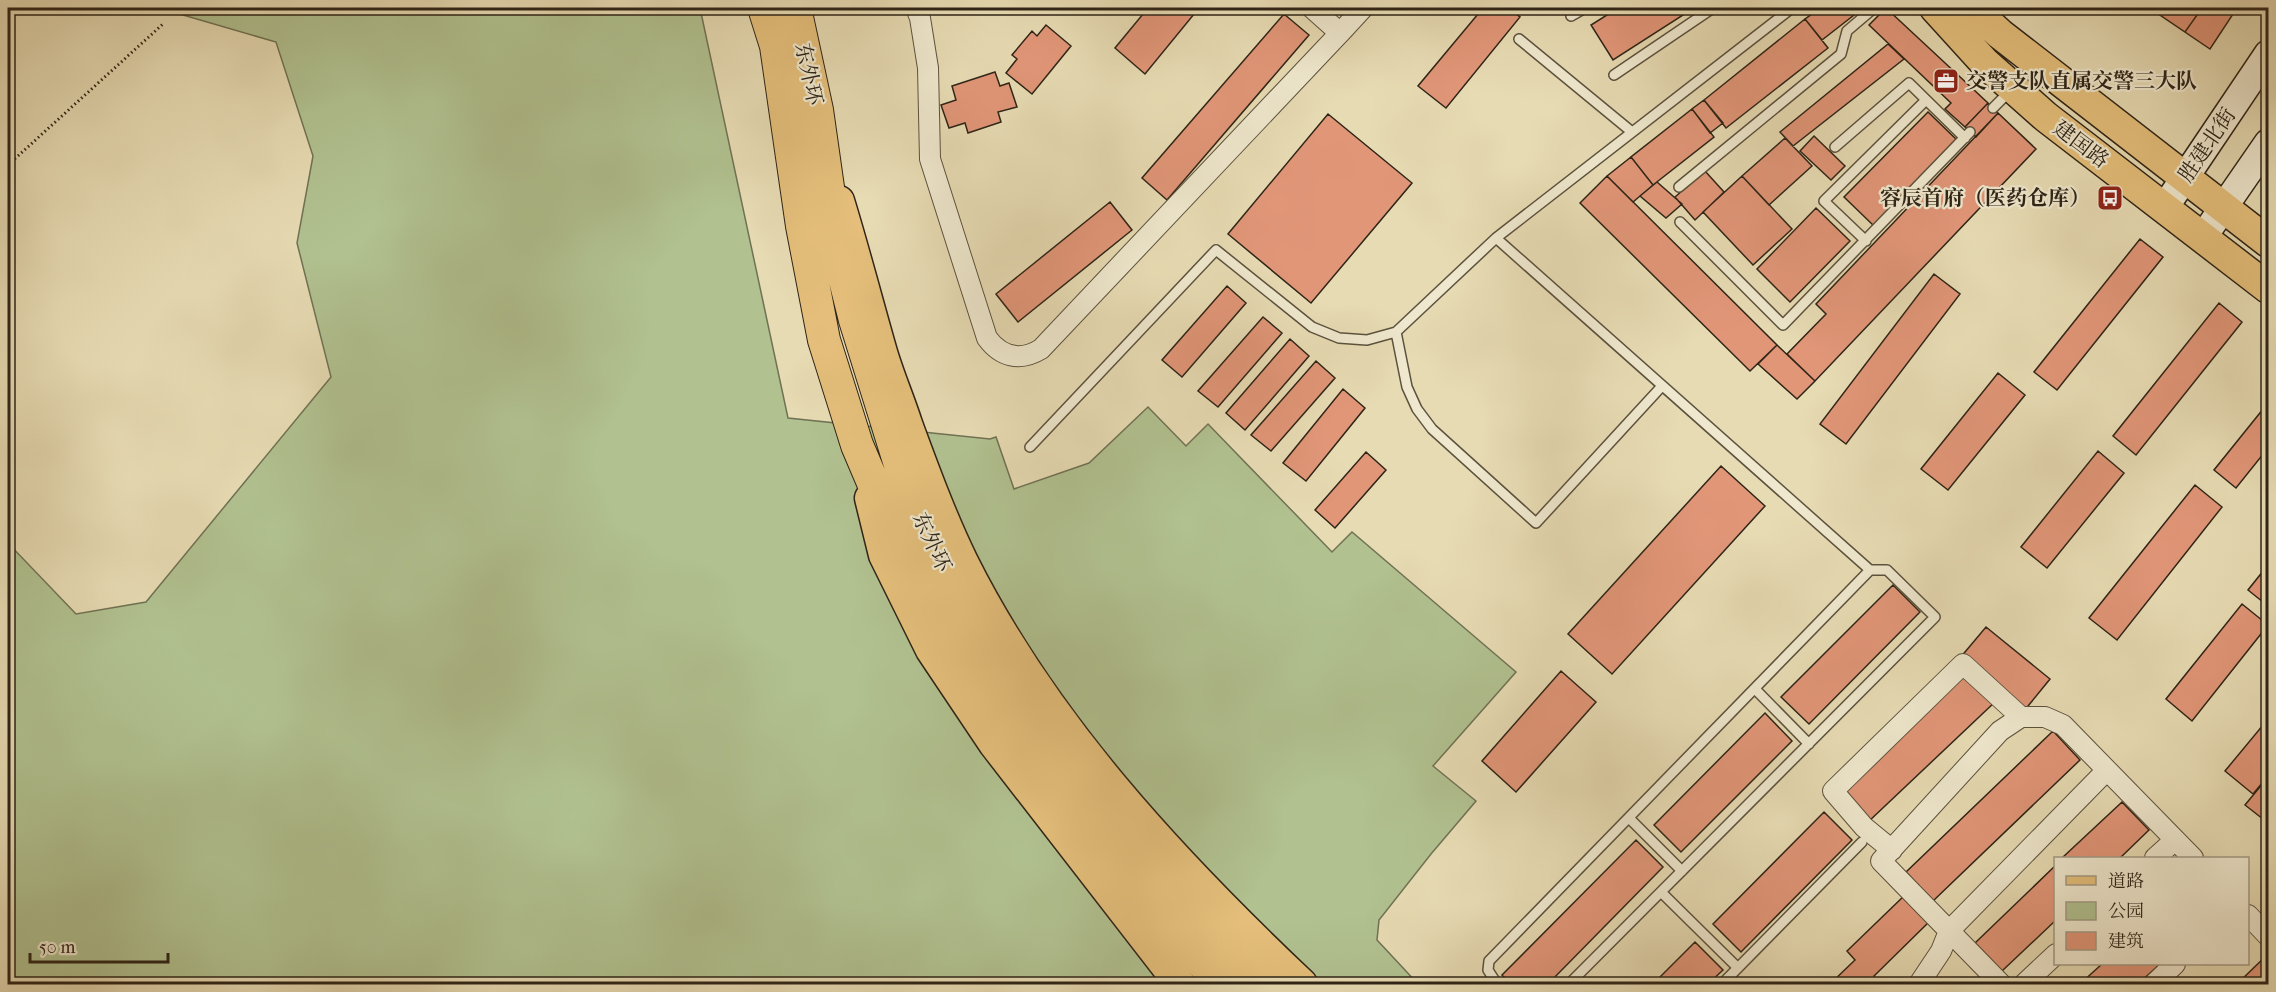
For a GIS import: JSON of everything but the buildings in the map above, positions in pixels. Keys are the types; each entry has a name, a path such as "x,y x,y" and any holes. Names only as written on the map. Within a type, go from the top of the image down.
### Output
{"highway":[{"name":"东外环","path":"764,8 776,46 802,226 824,340 857,445 914,579 981,691 1065,806 1221,984"},
{"name":"东外环","path":"795,8 817,110 836,244 855,320 902,471 927,537 1007,678 1046,732 1123,827 1261,984"}],"main road":[{"path":"755,8 776,46"},
{"name":"建国路","path":"1935,8 1985,63 2003,98 2046,117 2268,288"},
{"name":"建国路","path":"1972,8 2000,34 2268,242"},
{"name":"胜建北街","path":"2165,207 2268,54"},
{"path":"2203,237 2268,143"},
{"path":"822,146 852,242 882,352 926,476 963,561 1013,653 1082,748 1154,832 1242,927 1302,984"},
{"path":"857,445 884,555 932,651 994,744 1180,984"}],"street":[{"path":"916,8 928,68 930,159 987,338 999,351 1020,358 1041,349 1363,8"},
{"path":"1312,8 1340,33"},
{"path":"1892,850 1864,827 1833,791 1964,664 2021,717"},
{"path":"2001,984 1881,861 2000,731 2021,717 2045,717 2063,725 2192,857"},
{"path":"1919,984 1941,951 1949,931 2107,770"},
{"path":"2156,857 2175,840"},
{"path":"2249,917 2268,936"},
{"path":"2024,984 2054,955"},
{"path":"2154,984 2173,965"}],"lane":[{"path":"1571,16 1585,8"},
{"path":"1614,75 1713,8"},
{"path":"1030,447 1216,250 1312,327 1340,338 1367,340 1396,332 1496,238 1792,8"},
{"path":"1678,187 1841,54 1847,31 1874,8"},
{"path":"1519,39 1632,132"},
{"path":"1680,222 1783,325 1968,135 1909,83 1835,147"},
{"path":"1866,241 1824,201 1926,100"},
{"path":"1496,238 1870,570 1887,570 1935,617 1569,984"},
{"path":"1396,332 1407,387 1417,409 1432,429 1536,523 1662,386"},
{"path":"1497,984 1488,970 1489,961 1870,570"},
{"path":"1755,689 1809,744"},
{"path":"1629,818 1683,871"},
{"path":"1722,984 1862,842"},
{"path":"1661,892 1738,968"}],"path":[{"path":"8,165 164,24"}],"green space":[{"path":"159,8 700,8 788,418 990,439 996,437 1014,489 1089,463 1148,407 1186,446 1208,424 1332,552 1352,532 1516,672 1433,766 1476,801 1379,920 1377,940 1418,984 8,984 8,543 76,614 146,602 331,377 297,243 313,156 276,42"}],"place":[{"name":"交警支队直属交警三大队","path":"1946,81"},
{"name":"容辰首府（医药仓库）","path":"2110,198"}]}
